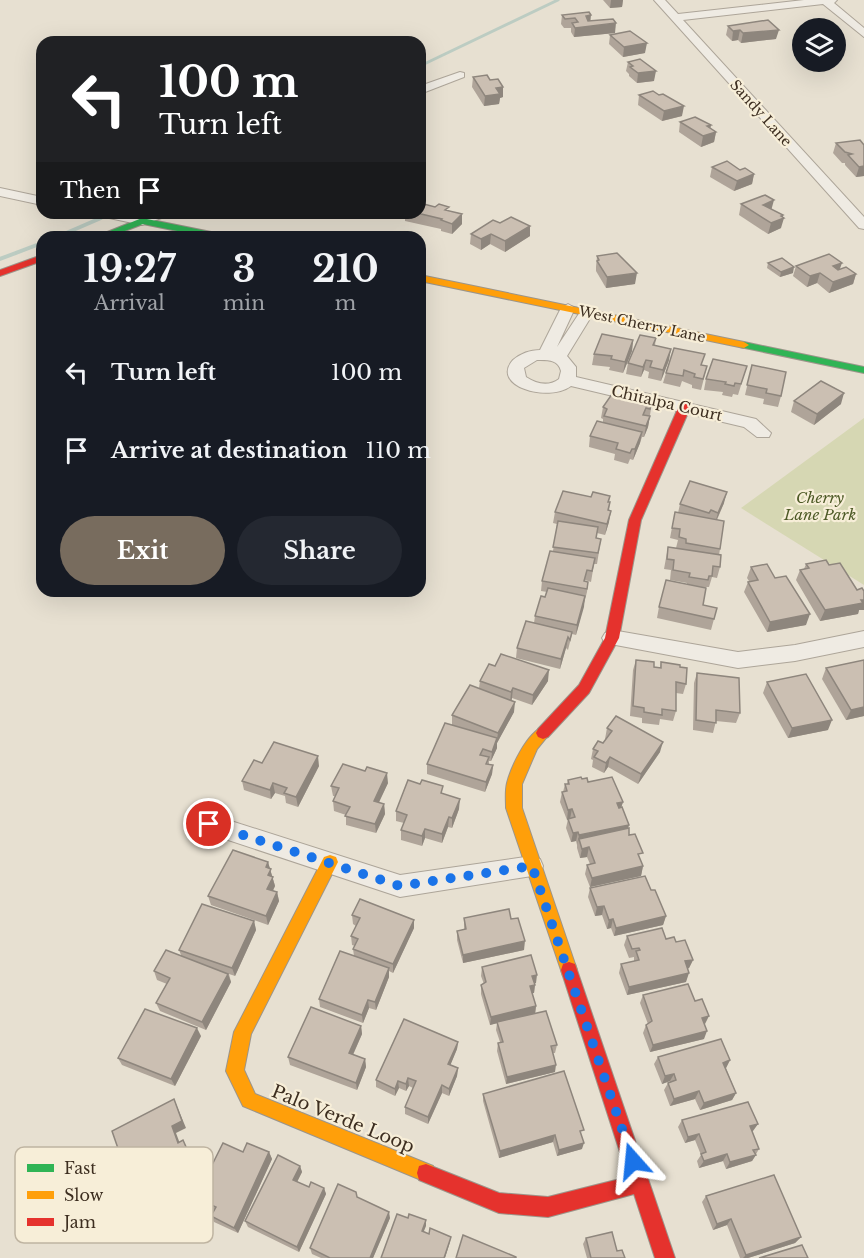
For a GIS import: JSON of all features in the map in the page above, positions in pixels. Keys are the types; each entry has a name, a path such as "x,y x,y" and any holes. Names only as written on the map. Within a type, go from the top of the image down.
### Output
{"street":[{"name":"Sandy Lane","path":"659,0 864,225"},
{"path":"675,18 832,0"},
{"path":"826,1 864,34"},
{"path":"426,88 460,75"},
{"path":"0,192 36,200"},
{"path":"133,219 191,231"},
{"path":"116,231 147,219"},
{"path":"0,273 36,260"},
{"name":"West Cherry Lane","path":"426,279 864,370"},
{"path":"551,356 568,308"},
{"path":"551,356 587,312"},
{"path":"534,355 551,356 569,367 570,374 567,380 551,388 530,387 516,376 515,369 518,363 534,355"},
{"name":"Chitalpa Court","path":"567,380 750,423 763,433"},
{"path":"665,1258 576,989 532,866 514,808 514,784 531,745 584,689 612,638 634,520 684,406"},
{"path":"612,638 738,660 795,653 864,639"},
{"path":"209,824 400,886 532,866"},
{"name":"Palo Verde Loop","path":"330,862 243,1032 235,1071 249,1100 499,1203 548,1207 640,1183"}],"green space":[{"name":"Cherry Lane Park","path":"864,418 864,585 741,508"}],"building":[{"path":"589,12 591,15 586,16 588,21 613,19 616,23 575,28 572,23 578,22 575,18 565,19 562,15"},
{"path":"768,20 779,30 743,33 740,30 733,31 728,26"},
{"path":"630,31 647,43 624,47 610,35"},
{"path":"640,59 656,71 638,73 630,67 633,66 628,62"},
{"path":"487,75 490,80 498,79 503,87 496,88 500,94 485,96 473,77"},
{"path":"653,91 684,106 664,111 639,95"},
{"path":"695,117 711,125 707,126 716,132 703,136 680,122"},
{"path":"860,140 864,145 864,166 859,167 848,155 852,154 845,152 836,143"},
{"path":"727,161 740,170 745,168 754,174 737,181 712,167"},
{"path":"765,195 774,200 763,205 783,215 781,216 784,218 771,223 741,204"},
{"path":"439,204 449,207 445,210 462,214 452,224 426,215 426,205 435,207"},
{"path":"511,217 530,226 505,241 491,234 481,239 471,234 493,220 500,223"},
{"path":"617,253 637,273 607,277 597,261 599,260 597,256"},
{"path":"829,254 842,263 833,266 838,270 846,267 856,274 833,282 820,273 810,276 796,266"},
{"path":"782,258 794,267 781,272 768,263"},
{"path":"602,334 633,340 625,362 611,359 612,356 594,354"},
{"path":"640,335 656,338 653,345 671,349 663,370 650,367 652,361 646,360 643,367 628,363"},
{"path":"674,348 705,354 701,365 707,366 703,379 694,377 695,374 684,370 683,376 666,373"},
{"path":"713,359 747,366 741,384 735,383 734,386 725,384 726,382 706,379"},
{"path":"752,365 786,372 781,396 766,393 767,389 747,385"},
{"path":"821,381 844,393 817,414 794,401"},
{"path":"612,394 652,403 650,409 646,408 643,415 650,416 646,426 604,416 607,409 603,407"},
{"path":"597,421 642,432 635,449 632,449 630,453 616,449 618,443 590,436"},
{"path":"690,481 727,492 718,513 711,510 709,513 680,504"},
{"path":"563,491 591,497 593,492 610,496 608,510 611,511 607,524 555,512"},
{"path":"675,512 724,521 720,549 686,543 686,539 679,537 680,529 672,528"},
{"path":"558,521 598,527 596,538 601,539 598,553 553,547"},
{"path":"668,547 721,555 720,567 713,566 712,576 709,576 708,580 689,577 690,573 673,570 674,560 667,559"},
{"path":"550,551 595,558 592,571 587,570 584,581 588,582 587,589 542,581"},
{"path":"826,560 829,565 840,563 857,590 862,588 863,603 825,610 800,570 809,568 806,564"},
{"path":"767,564 775,578 786,576 810,614 770,622 748,582 758,580 751,567"},
{"path":"666,580 706,588 703,605 717,608 714,619 659,607"},
{"path":"548,588 585,596 577,625 535,616 541,596 545,597"},
{"path":"526,621 572,632 570,640 568,637 561,659 517,648"},
{"path":"501,654 549,670 533,695 513,688 511,692 480,681 489,664 495,666"},
{"path":"636,660 654,662 654,667 661,668 661,662 687,668 686,684 676,682 676,711 662,709 662,715 644,712 644,708 633,706"},
{"path":"864,660 864,707 851,710 826,668"},
{"path":"697,673 739,678 740,713 716,710 716,723 696,720"},
{"path":"806,674 832,720 792,728 767,682"},
{"path":"470,685 515,702 498,733 452,715"},
{"path":"616,716 663,742 641,774 610,757 606,763 594,757 598,751 593,749 598,741 603,743 612,731 607,728"},
{"path":"445,723 497,738 492,752 483,749 480,755 489,757 486,764 493,765 486,782 427,764"},
{"path":"274,742 318,756 296,797 284,793 287,788 273,783 270,790 242,781 254,760 262,763"},
{"path":"343,764 365,771 367,767 387,773 374,801 384,804 375,824 345,816 350,807 333,801 339,788 331,786"},
{"path":"581,777 582,779 587,778 588,782 612,777 623,802 617,803 619,808 622,807 629,825 579,835 578,832 573,833 568,819 575,817 572,809 568,810 562,792 567,791 565,784 569,784 568,780"},
{"path":"408,780 420,784 422,780 443,786 441,793 460,799 442,834 425,829 422,836 401,830 407,815 396,811"},
{"path":"629,828 629,835 635,834 643,853 638,854 643,866 592,878 587,865 595,863 589,847 582,849 579,839"},
{"path":"233,850 268,862 266,867 271,869 268,875 273,877 267,889 277,892 266,916 208,896"},
{"path":"645,876 651,890 655,890 666,916 616,928 613,919 609,920 604,906 597,907 590,888"},
{"path":"360,899 414,920 393,964 353,949 358,939 351,936 360,918 352,915"},
{"path":"202,904 254,921 232,968 179,950"},
{"path":"509,909 511,919 518,918 525,941 463,955 457,931 466,929 464,918"},
{"path":"662,928 666,939 674,937 676,942 685,940 693,960 685,961 689,973 629,987 621,964 639,960 636,951 640,950 639,948 632,949 627,936"},
{"path":"166,950 228,974 202,1022 156,1003 170,978 154,971"},
{"path":"340,951 389,968 375,1002 368,1000 362,1015 319,999"},
{"path":"531,955 537,975 532,976 535,985 530,986 536,1006 491,1017 481,985 486,982 482,967"},
{"path":"688,984 695,1001 702,999 709,1016 702,1018 707,1031 653,1045 646,1025 652,1021 643,995"},
{"path":"311,1007 361,1026 349,1053 365,1059 356,1083 288,1057"},
{"path":"145,1009 197,1028 171,1079 118,1058"},
{"path":"546,1011 557,1045 551,1046 556,1065 507,1077 498,1043 503,1042 497,1022"},
{"path":"404,1019 458,1042 448,1064 458,1068 449,1089 442,1085 428,1117 405,1107 416,1081 408,1078 406,1084 398,1081 395,1089 376,1080"},
{"path":"721,1039 730,1060 723,1063 736,1093 704,1103 699,1091 674,1099 668,1083 676,1080 674,1074 665,1076 658,1057"},
{"path":"564,1071 584,1130 580,1131 584,1143 559,1150 555,1135 500,1151 483,1094"},
{"path":"174,1099 182,1121 172,1126 178,1143 183,1140 186,1147 118,1147 112,1131"},
{"path":"748,1102 758,1124 750,1126 759,1149 753,1150 756,1155 730,1162 727,1154 704,1161 701,1154 706,1152 699,1134 688,1137 682,1120"},
{"path":"223,1143 243,1152 247,1143 269,1152 234,1228 213,1217 216,1207 213,1206 213,1163"},
{"path":"278,1155 300,1166 293,1180 309,1187 311,1182 324,1188 297,1247 245,1221"},
{"path":"774,1175 801,1237 746,1255 731,1219 717,1224 706,1196"},
{"path":"338,1184 356,1192 357,1197 389,1212 370,1258 330,1258 310,1248"},
{"path":"397,1214 408,1218 409,1214 426,1220 422,1231 429,1234 430,1228 451,1237 444,1258 381,1258"},
{"path":"612,1232 617,1251 622,1250 625,1258 591,1258 586,1238"},
{"path":"463,1235 516,1257 516,1258 456,1258"},
{"path":"802,1245 808,1258 759,1258"}],"waterway":[{"path":"426,63 558,0"},
{"path":"71,231 99,219"},
{"path":"0,259 36,245"}],"traffic: fast":[{"path":"116,231 142,221 191,231"},
{"path":"744,345 864,370"}],"traffic: slow":[{"path":"426,279 744,345"},
{"path":"543,733 531,745 514,784 514,808 569,970"},
{"path":"330,862 243,1032 235,1071 249,1100 426,1173"}],"traffic: jam":[{"path":"0,273 36,260"},
{"path":"543,733 584,689 612,638 635,520 685,406"},
{"path":"569,970 665,1258"},
{"path":"426,1173 499,1203 548,1207 640,1183"}],"route":[{"path":"209,824 400,886 532,866 633,1161"}]}
